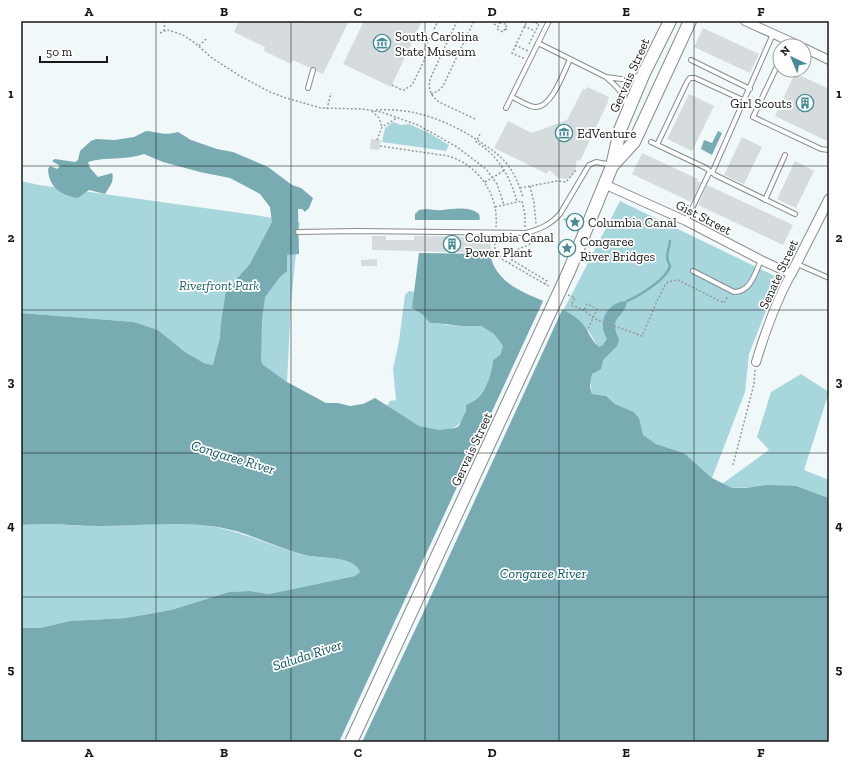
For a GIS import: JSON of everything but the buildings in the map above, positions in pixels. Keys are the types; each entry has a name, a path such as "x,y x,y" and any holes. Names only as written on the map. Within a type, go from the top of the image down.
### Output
{"main road":[{"name":"Gervais Street","path":"351,742 568,271 612,166 620,130 644,73 670,21"},
{"name":"Gervais Street","path":"612,166 634,142 690,21"}],"street":[{"path":"745,21 780,38"},
{"path":"812,52 829,60"},
{"name":"Gist Street","path":"604,184 686,221 791,274"},
{"name":"Senate Street","path":"756,362 761,343 778,301 829,201"}],"lane":[{"path":"506,108 549,21"},
{"path":"686,221 745,101 773,34"},
{"path":"538,43 606,77 621,80 630,79 644,73"},
{"path":"512,97 532,106 538,107 545,104 550,99 570,59"},
{"path":"691,60 750,88"},
{"path":"308,88 313,70"},
{"path":"606,77 622,94 626,101 628,112"},
{"path":"772,77 753,117 821,150 829,150"},
{"path":"657,145 690,78 695,78 745,101"},
{"path":"651,142 706,168 765,200 795,214"},
{"path":"765,200 785,155"},
{"path":"298,232 526,232 544,228 555,220 575,191 589,165 596,162 612,166"},
{"path":"692,271 734,292 740,292 745,290 749,285 761,260"},
{"path":"796,264 829,278"}],"path":[{"path":"164,31 165,21"},
{"path":"392,85 404,90 412,85 425,59 424,50 438,21"},
{"path":"458,21 430,79 429,87 432,94 439,102 475,119"},
{"path":"432,94 440,90 444,84 474,21"},
{"path":"515,45 527,50 523,58 512,53 515,45 527,21"},
{"path":"529,44 539,24 531,21"},
{"path":"498,26 500,22 507,25 505,29"},
{"path":"494,24 498,26 497,29 503,32 505,29 509,30"},
{"path":"524,26 535,32"},
{"path":"160,33 164,31 178,33 188,38 223,66 240,76 270,92 312,106 327,109 390,110 426,116 451,124 478,140 500,156 512,170 523,197"},
{"path":"199,46 207,38"},
{"path":"327,109 331,93"},
{"path":"372,110 386,113 418,125 457,147 479,162 493,177 500,190 504,205"},
{"path":"372,110 379,118 382,127"},
{"path":"377,140 382,127 397,118"},
{"path":"480,134 476,142 495,157 505,170 512,184 517,202"},
{"path":"380,146 440,154 454,158 474,171 485,182 492,195 496,218 493,232"},
{"path":"485,182 505,170"},
{"path":"520,188 557,181 566,182 576,170"},
{"path":"530,186 535,215"},
{"path":"495,207 522,201 526,232"},
{"path":"558,216 576,225"},
{"path":"499,257 531,244"},
{"path":"510,264 512,260 547,281 544,285"},
{"path":"639,334 642,336 666,283 678,280 724,303 728,294"},
{"path":"582,333 588,329 597,309 587,304 584,310"},
{"path":"733,465 754,384 756,362"}],"green space":[{"path":"393,122 401,125 409,124 429,133 449,145 446,151 382,142 385,128"},
{"name":"Riverfront Park","path":"21,181 39,185 255,215 300,223 291,304 287,382 262,364 231,368 204,363 185,352 158,330 134,322 21,313"},
{"path":"620,201 779,278 749,354 745,392 712,478 684,453 656,444 642,435 639,418 634,412 615,404 606,396 592,394 591,382 596,353 595,342 583,326 563,311"},
{"path":"409,291 415,292 412,308 423,315 430,323 481,326 494,334 503,346 500,355 493,360 490,375 484,391 478,399 466,405 465,414 462,421 457,426 450,429 427,429 419,426 387,406 390,401 396,400 393,369 399,341 405,295"},
{"path":"801,374 829,392 804,470 829,480 829,498 796,486 732,488 722,484 769,450 757,437 771,392"},
{"path":"34,523 92,526 168,524 209,526 246,535 305,555 344,560 357,567 360,572 355,576 269,594 250,591 229,592 171,610 126,618 70,621 40,628 21,628 21,525"}],"water":[{"name":"Congaree River","path":"146,131 166,134 178,132 191,140 217,149 233,152 268,167 292,185 301,188 313,198 309,208 305,212 302,209 298,209 299,254 287,255 287,271 280,277 265,297 262,319 261,360 262,364 287,382 326,403 338,403 350,406 363,404 375,398 419,426 439,430 459,426 466,411 466,405 477,399 484,391 490,375 493,360 500,355 503,346 494,334 481,326 430,323 423,315 412,308 419,253 490,254 494,266 501,276 511,285 571,314 581,322 594,343 599,347 603,345 607,339 603,327 606,313 617,303 627,301 626,307 618,318 615,326 619,339 617,346 603,360 601,369 592,374 590,387 592,394 606,396 615,404 634,412 639,418 643,435 656,444 684,453 712,478 732,488 767,485 796,486 829,498 829,742 21,742 21,628 40,628 70,621 126,618 171,610 229,592 250,591 269,594 355,576 360,572 357,567 344,560 305,555 236,531 219,527 185,524 100,526 51,524 21,525 21,313 134,322 158,330 185,352 204,363 213,365 220,338 226,291 250,264 272,222 270,207 260,194 230,178 163,162 144,154 88,162 90,168 98,177 112,173 113,176 110,187 105,194 89,190 78,198 61,193 53,186 48,169 50,166 57,169 60,166 52,161 55,159 75,162 78,160 80,151 91,141 96,139 115,140 134,137"},
{"path":"718,131 722,133 712,155 701,149 704,140 712,143"},
{"path":"466,209 475,211 479,214 480,218 479,220 415,220 415,214 419,210"}],"pier":[{"path":"544,299 563,308 424,611 362,742 339,742"}],"waterway":[{"path":"627,301 652,286 668,271 670,266 667,256 670,241"}],"place":[{"name":"South Carolina State Museum","path":"382,43"},
{"name":"Girl Scouts","path":"805,103"},
{"name":"EdVenture","path":"564,133"},
{"name":"Columbia Canal","path":"575,222"},
{"name":"Columbia Canal Power Plant","path":"452,244"},
{"name":"Congaree River Bridges","path":"567,248"}],"water label":[{"name":"Saluda River","path":"307,655"}]}
